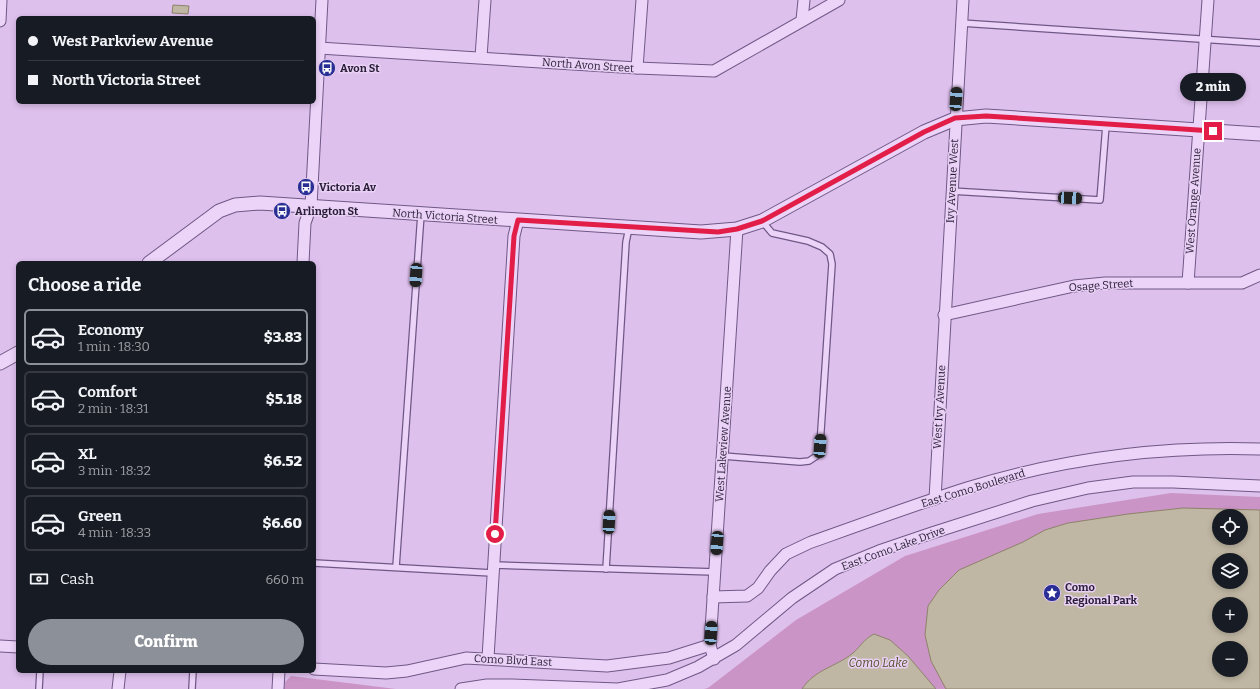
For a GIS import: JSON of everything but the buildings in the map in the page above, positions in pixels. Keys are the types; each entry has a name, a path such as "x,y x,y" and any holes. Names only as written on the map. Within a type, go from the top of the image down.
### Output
{"street":[{"path":"0,21 1,0"},
{"path":"303,261 305,223 311,206 322,0"},
{"path":"481,57 485,0"},
{"path":"637,68 642,0"},
{"path":"802,20 804,0"},
{"name":"North Avon Street","path":"319,48 637,68 714,71 839,0"},
{"name":"Ivy Avenue West","path":"944,315 963,0"},
{"name":"West Orange Avenue","path":"1188,282 1197,130 1208,0"},
{"name":"North Victoria Street","path":"152,261 219,211 235,205 260,203 629,226 701,232 737,229 762,221 924,132 955,118 986,116 1260,134"},
{"path":"488,658 514,236 518,220"},
{"name":"West Lakeview Avenue","path":"714,658 710,645 737,229"},
{"name":"Osage Street","path":"944,315 1074,286 1105,283 1242,283 1260,275"},
{"name":"West Ivy Avenue","path":"935,499 944,315"},
{"path":"0,363 16,355"},
{"name":"East Como Boulevard","path":"713,596 747,596 758,588 770,571 786,554 809,543 935,499 1029,472 1105,457 1167,452 1260,449"},
{"name":"East Como Lake Drive","path":"461,689 487,685 512,685 618,689 667,680 714,658 736,645 792,598 835,569 879,551 1018,506 1088,488 1134,482 1193,482 1260,486"},
{"name":"Como Blvd East","path":"316,669 386,673 407,671 466,658 488,658 607,666 669,658 710,645"},
{"path":"0,646 16,647"},
{"path":"118,689 120,673"},
{"path":"278,689 279,673"}],"lane":[{"path":"961,23 1260,44"},
{"path":"951,191 1100,200 1106,125"},
{"path":"396,567 421,214"},
{"path":"723,456 800,462 809,460 818,455 820,446 832,264 830,254 822,247 808,241 772,233 762,221"},
{"path":"606,569 626,242 629,226"},
{"path":"316,563 396,567 606,569 715,572"},
{"path":"39,689 40,673"},
{"path":"192,673 192,689"}],"shaded area":[{"name":"Como Lake","path":"1171,493 1260,497 1260,689 704,689 708,688 796,620 905,556 1038,514"},
{"path":"291,676 396,689 284,689 285,682"}],"water":[{"path":"173,5 189,6 188,14 172,13"},
{"name":"Como Lake","path":"1183,508 1222,509 1212,509 1212,545 1248,545 1248,510 1260,510 1260,689 946,689 931,661 925,635 928,606 939,590 959,570 1023,542 1045,530 1068,523"},
{"name":"Como Lake","path":"874,634 890,640 908,656 936,689 802,689 813,677 846,658"}],"place":[{"name":"Avon St","path":"327,68"},
{"name":"Victoria Av","path":"306,187"},
{"name":"Arlington St","path":"282,211"},
{"name":"Como Regional Park","path":"1052,593"}],"route":[{"path":"495,534 514,236 518,220 629,226 701,232 718,232 737,229 762,221 924,132 955,118 986,116 1213,131"}]}
